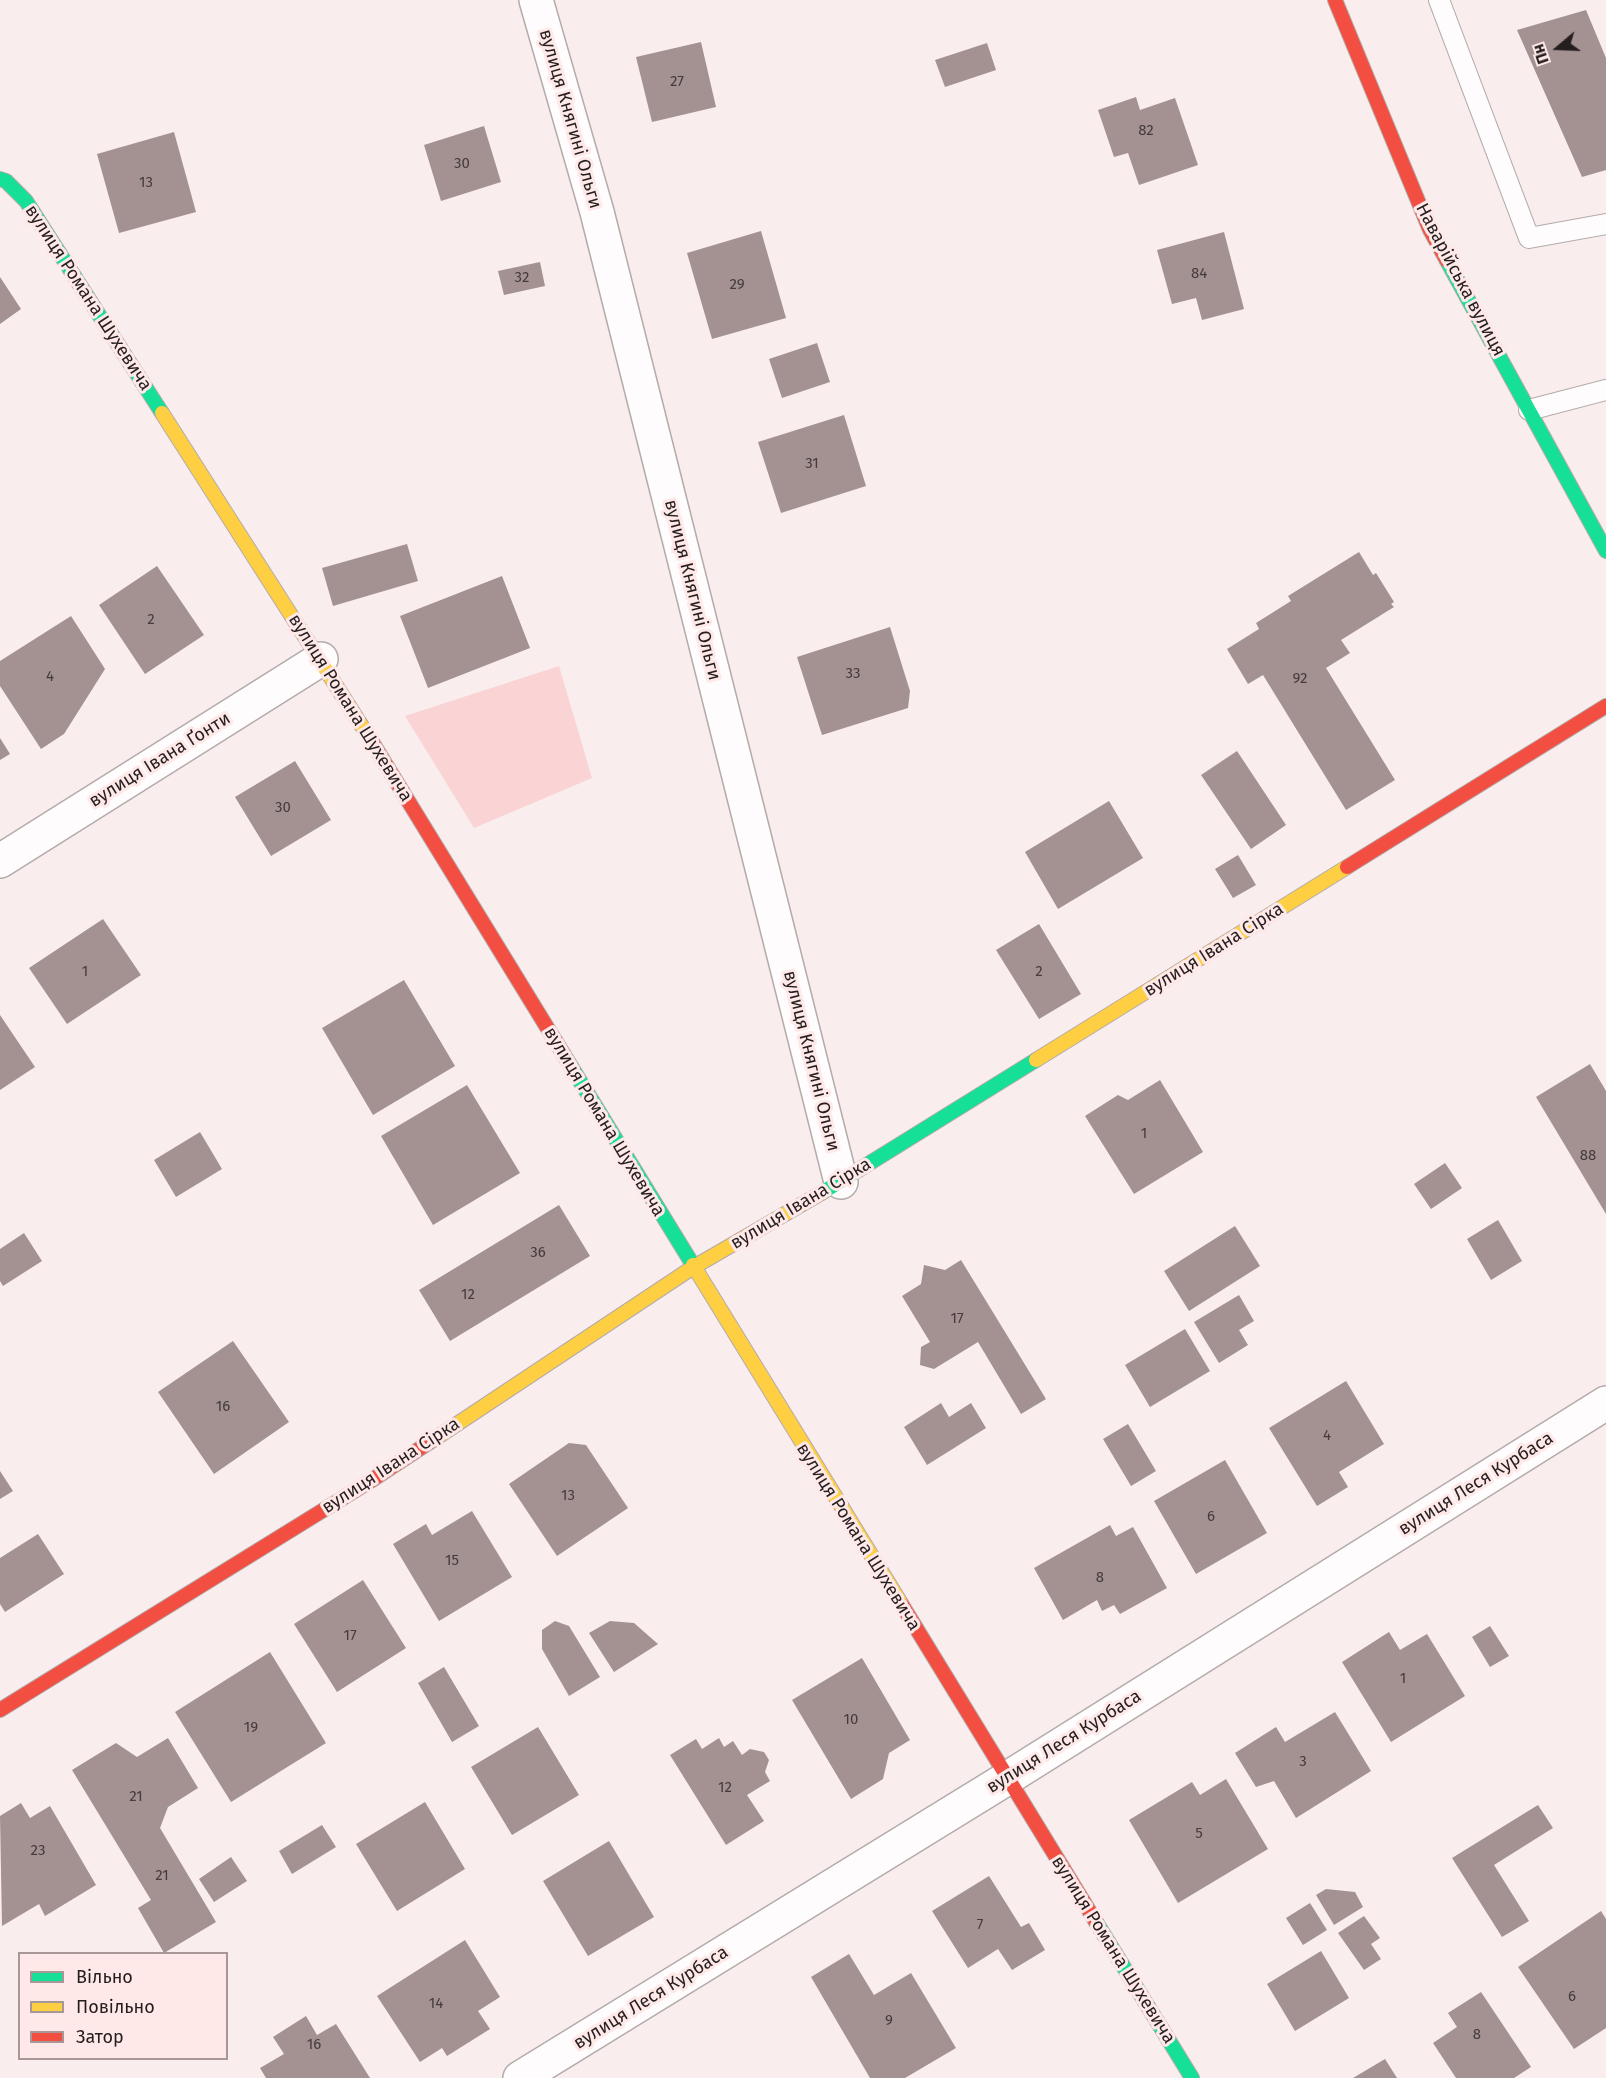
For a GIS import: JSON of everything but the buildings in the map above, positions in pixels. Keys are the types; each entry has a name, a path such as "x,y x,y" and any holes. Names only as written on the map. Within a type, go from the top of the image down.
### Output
{"street":[{"name":"вулиця Княгині Ольги","path":"536,0 600,223 841,1182"},
{"name":"Наварійська вулиця","path":"1335,0 1430,230 1606,551"},
{"name":"вулиця Романа Шухевича","path":"0,179 6,181 26,201 321,659 692,1268 1192,2078"},
{"name":"вулиця Івана Ґонти","path":"0,861 321,659"},
{"name":"вулиця Івана Сірка","path":"0,1708 372,1480 692,1268 841,1182 1606,706"},
{"name":"вулиця Леся Курбаса","path":"520,2078 1006,1779 1606,1403"}],"lane":[{"path":"1439,0 1529,238 1606,224"},
{"path":"1529,410 1606,390"}],"shaded area":[{"path":"559,666 592,778 474,828 405,716"}],"traffic: fast":[{"path":"0,179 6,181 26,201 162,413"},
{"path":"1447,261 1606,551"},
{"path":"564,1055 693,1265"},
{"path":"823,1192 1036,1060"},
{"path":"1096,1922 1192,2078"}],"traffic: slow":[{"path":"162,413 372,742"},
{"path":"1036,1060 1347,867"},
{"path":"439,1436 692,1268 823,1192"},
{"path":"693,1265 902,1605"}],"traffic: jam":[{"path":"1335,0 1430,230 1447,261"},
{"path":"1347,867 1606,706"},
{"path":"372,742 564,1055"},
{"path":"0,1710 372,1480 439,1436"},
{"path":"902,1605 1096,1922"}]}
